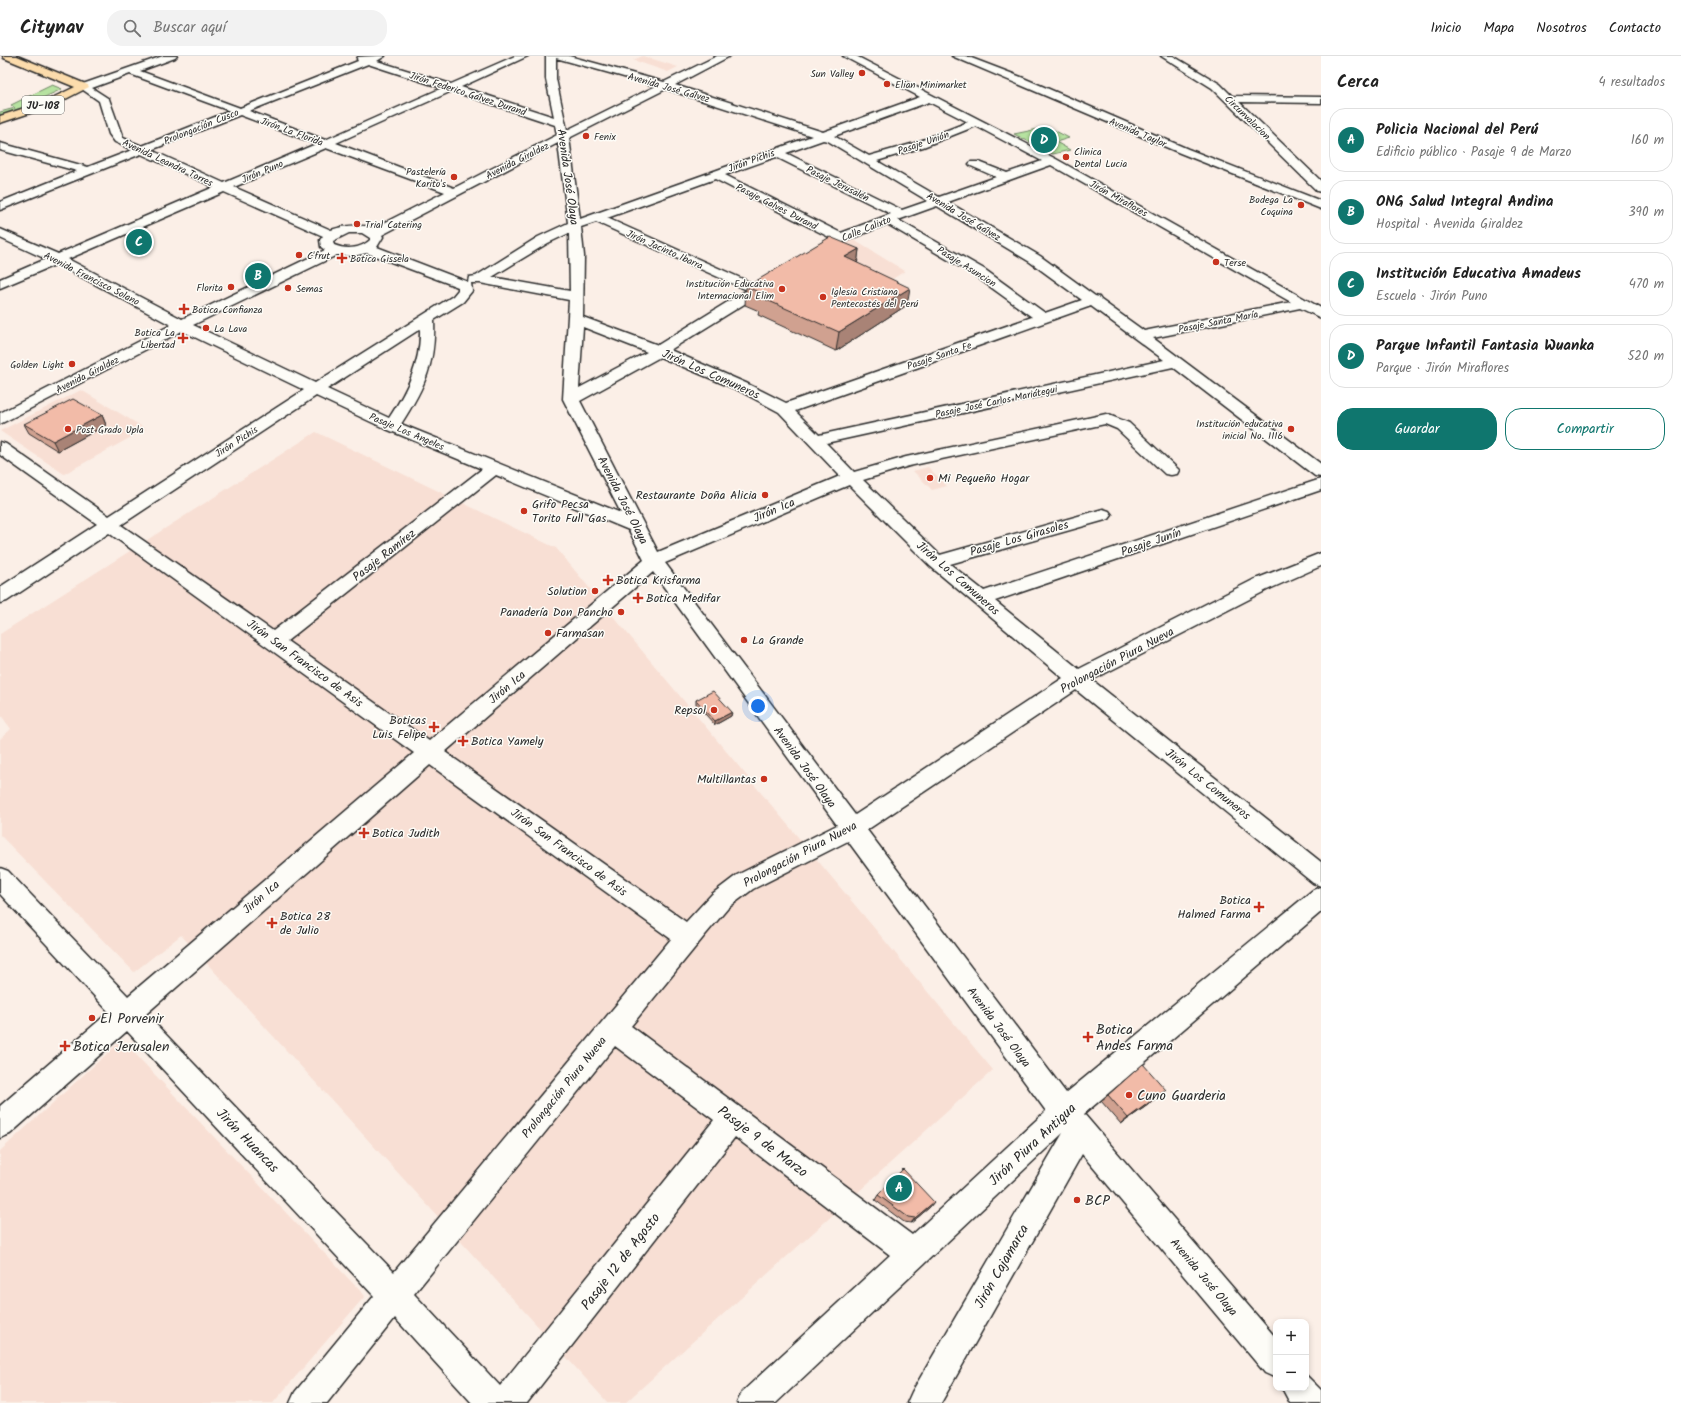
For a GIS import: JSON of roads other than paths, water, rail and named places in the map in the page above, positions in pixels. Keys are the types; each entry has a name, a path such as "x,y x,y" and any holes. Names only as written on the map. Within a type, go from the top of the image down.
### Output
{"main road":[{"name":"Avenida Leandra Torres","path":"8,56 84,87"},
{"name":"JU-108","path":"0,120 50,103 84,87"}],"street":[{"path":"129,70 151,56"},
{"path":"84,87 172,56"},
{"name":"Jirón Federico Gálvez Durand","path":"352,56 451,88 562,130"},
{"name":"Prolongación Cusco","path":"0,206 380,56"},
{"name":"Jirón Puno","path":"0,284 224,188 523,56"},
{"name":"Avenida José Olaya","path":"551,56 551,79 562,130 575,224 577,297 571,399 654,561 1045,1089 1273,1358"},
{"name":"Avenida José Gálvez","path":"558,56 662,84 823,134 941,202 1035,259 1094,300 1321,472"},
{"name":"Avenida Giraldez","path":"662,84 710,56"},
{"name":"Avenida Giraldez","path":"369,231 450,190 562,130 725,56"},
{"name":"Jirón Miraflores","path":"848,56 1052,161 1321,314"},
{"name":"Avenida Taylor","path":"957,56 1017,79 1184,152 1321,204"},
{"name":"Circunvalacion","path":"1166,56 1216,86 1321,188"},
{"name":"Jirón La Florida","path":"129,70 450,190"},
{"name":"Avenida Leandra Torres","path":"84,87 104,99 115,134 119,140 331,235"},
{"name":"Jirón Pichis","path":"0,596 316,389 427,320 458,299 472,282 543,240 575,224 823,134 928,98"},
{"path":"1230,99 1321,100"},
{"name":"Pasaje Unión","path":"867,160 919,145 978,122"},
{"path":"0,146 89,171"},
{"name":"Pasaje Jerusalén","path":"775,152 895,216"},
{"name":"Calle Calixto","path":"802,262 840,238 895,216 941,202 1052,161"},
{"path":"975,164 1006,177"},
{"name":"Pasaje Galves Durand","path":"714,174 840,238"},
{"path":"1269,185 1296,186 1304,184 1310,178"},
{"name":"Pasaje Asuncion","path":"895,216 979,272 1043,318"},
{"name":"Jirón Jacinto Ibarra","path":"595,217 757,290"},
{"path":"347,229 369,231 376,241 367,248 352,252 330,253 326,244 331,235 347,229"},
{"name":"Avenida Francisco Solano","path":"0,233 57,260 182,325"},
{"path":"367,248 472,282 577,297"},
{"name":"Avenida Giraldez","path":"0,419 182,325 330,253"},
{"path":"571,399 659,351 782,274"},
{"name":"Pasaje Santa Fe","path":"785,409 1094,300"},
{"name":"Pasaje Santa María","path":"1141,336 1294,306"},
{"name":"Jirón Los Comuneros","path":"576,319 659,351 743,387 785,409 851,478 936,562 1077,679 1321,876"},
{"path":"392,426 414,393 422,376 427,359 427,320"},
{"name":"Pasaje Los Angeles","path":"182,325 392,426 636,526"},
{"name":"Pasaje José Carlos Mariátegui","path":"816,440 1176,362"},
{"name":"Jirón Ica","path":"0,1124 430,752 654,561 851,478 906,462 1106,419 1123,426 1170,470"},
{"name":"Jirón San Francisco de Asis","path":"0,447 688,937"},
{"name":"Pasaje Ramírez","path":"274,641 494,468"},
{"name":"Pasaje Junín","path":"981,600 1321,484"},
{"name":"Pasaje Los Girasoles","path":"936,562 1103,515"},
{"name":"Prolongación Piura Nueva","path":"306,1403 688,937 720,901 745,882 851,829 1077,679 1260,585 1321,559"},
{"name":"Jirón Huancas","path":"0,878 127,1014 395,1294 494,1403"},
{"name":"Jirón Piura Antigua","path":"753,1403 913,1254 1072,1121 1321,897"},
{"name":"Pasaje 9 de Marzo","path":"613,1028 913,1254"},
{"name":"Pasaje 12 de Agosto","path":"508,1403 733,1118"},
{"name":"Jirón Cajamarca","path":"923,1403 1072,1121"},
{"path":"1301,1391 1311,1403"}],"place":[{"name":"Sun Valley","path":"862,73"},
{"name":"Elian Minimarket","path":"887,84"},
{"name":"Fenix","path":"586,136"},
{"name":"Parque Infantil Fantasia Wuanka","path":"1044,140"},
{"name":"Clinica Dental Lucia","path":"1066,157"},
{"name":"Pastelería Karito's","path":"454,177"},
{"name":"Bodega La Coquina","path":"1301,205"},
{"name":"Trial Catering","path":"357,224"},
{"name":"Institución Educativa Amadeus","path":"139,242"},
{"name":"C'frut","path":"299,255"},
{"name":"Botica Gissela","path":"342,258"},
{"name":"Terse","path":"1216,262"},
{"name":"ONG Salud Integral Andina","path":"258,276"},
{"name":"Florita","path":"231,287"},
{"name":"Semas","path":"288,288"},
{"name":"Institución Educativa Internacional Elim","path":"782,289"},
{"name":"Iglesia Cristiana Pentecostés del Perú","path":"823,297"},
{"name":"Botica Confianza","path":"184,309"},
{"name":"La Lava","path":"206,328"},
{"name":"Botica La Libertad","path":"183,338"},
{"name":"Golden Light","path":"72,364"},
{"name":"Post Grado Upla","path":"68,429"},
{"name":"Institución educativa inicial No. 1116","path":"1291,429"},
{"name":"Mi Pequeño Hogar","path":"930,478"},
{"name":"Restaurante Doña Alicia","path":"765,495"},
{"name":"Grifo Pecsa Torito Full Gas","path":"524,511"},
{"name":"Botica Krisfarma","path":"608,580"},
{"name":"Solution","path":"595,591"},
{"name":"Botica Medifar","path":"638,598"},
{"name":"Panadería Don Pancho","path":"621,612"},
{"name":"Farmasan","path":"548,633"},
{"name":"La Grande","path":"744,640"},
{"name":"Repsol","path":"714,710"},
{"name":"Boticas Luis Felipe","path":"434,727"},
{"name":"Botica Yamely","path":"463,741"},
{"name":"Multillantas","path":"764,779"},
{"name":"Botica Judith","path":"364,833"},
{"name":"Botica Halmed Farma","path":"1259,907"},
{"name":"Botica 28 de Julio","path":"272,923"},
{"name":"El Porvenir","path":"92,1018"},
{"name":"Botica Andes Farma","path":"1088,1037"},
{"name":"Botica Jerusalen","path":"65,1046"},
{"name":"Cuno Guarderia","path":"1129,1095"},
{"name":"Policia Nacional del Perú","path":"899,1188"},
{"name":"BCP","path":"1077,1200"}]}
